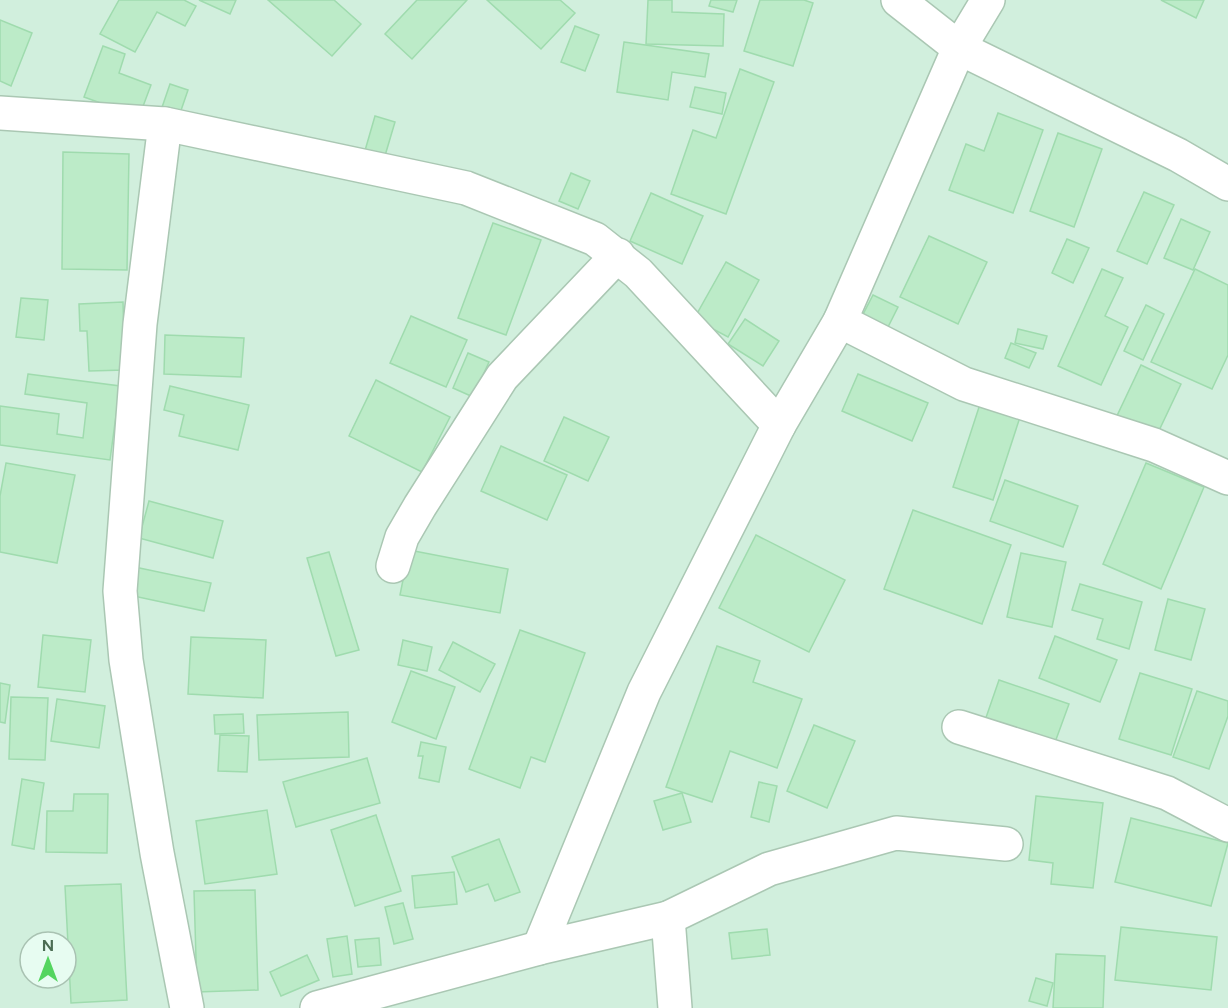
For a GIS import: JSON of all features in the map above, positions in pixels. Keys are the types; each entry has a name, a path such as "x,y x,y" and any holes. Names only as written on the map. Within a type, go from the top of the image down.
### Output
{"street":[{"path":"898,0 959,48 1179,155 1228,184"},
{"path":"539,948 644,692 779,425 840,321 959,48 988,0"},
{"path":"0,113 165,124 466,188 595,239 638,273 779,425"},
{"path":"165,124 140,324 120,591 128,672 157,854 187,1008"},
{"path":"393,566 402,537 502,377 618,255"},
{"path":"840,321 964,384 1154,445 1228,478"},
{"path":"959,727 1167,793 1228,825"},
{"path":"317,1008 539,948 668,918 769,868 896,834 1006,844"},
{"path":"668,918 675,1008"}],"shaded area":[{"path":"0,0 1228,0 1228,1008 0,1008"}],"building":[{"path":"119,0 184,0 196,6 185,26 157,12 135,52 100,34"},
{"path":"199,0 236,0 230,14"},
{"path":"268,0 334,0 361,24 332,56"},
{"path":"417,0 467,0 412,59 385,34"},
{"path":"487,0 560,0 575,13 541,49"},
{"path":"648,0 672,0 672,12 724,14 723,46 646,44"},
{"path":"711,0 737,0 733,12 709,6"},
{"path":"760,0 804,0 813,3 793,66 744,51"},
{"path":"1161,0 1204,0 1196,18"},
{"path":"0,20 32,33 11,86 0,81"},
{"path":"575,26 599,35 585,71 561,62"},
{"path":"624,42 709,54 705,77 672,72 668,100 617,92"},
{"path":"103,46 125,54 119,73 151,85 139,117 84,97"},
{"path":"740,69 774,82 726,214 671,194 693,130 716,138"},
{"path":"170,84 188,90 176,125 158,119"},
{"path":"695,87 726,93 722,114 690,107"},
{"path":"998,113 1043,130 1013,213 949,190 966,144 984,151"},
{"path":"375,116 395,122 384,159 364,154"},
{"path":"1058,133 1102,149 1074,227 1030,211"},
{"path":"63,152 129,154 127,270 62,269"},
{"path":"571,173 590,181 578,209 559,201"},
{"path":"1144,192 1174,205 1147,264 1117,251"},
{"path":"651,193 703,216 682,264 630,241"},
{"path":"1181,219 1210,232 1193,270 1164,258"},
{"path":"493,223 541,240 506,335 458,318"},
{"path":"929,236 987,262 958,324 900,297"},
{"path":"1067,239 1089,248 1073,283 1052,273"},
{"path":"726,262 759,280 728,337 694,319"},
{"path":"1102,269 1123,278 1105,316 1128,327 1101,385 1058,366"},
{"path":"1195,269 1228,285 1228,355 1212,389 1151,362"},
{"path":"873,295 898,307 881,341 856,328"},
{"path":"21,298 48,300 44,340 16,337"},
{"path":"123,302 125,370 89,371 87,331 80,331 79,304"},
{"path":"1146,305 1164,314 1143,360 1124,351"},
{"path":"411,316 467,340 446,387 390,363"},
{"path":"745,319 779,341 763,366 728,344"},
{"path":"1018,329 1047,336 1043,349 1015,343"},
{"path":"165,335 244,338 241,377 164,374"},
{"path":"1011,343 1036,353 1029,368 1005,358"},
{"path":"468,353 489,362 473,397 453,388"},
{"path":"1141,365 1181,384 1155,439 1115,420"},
{"path":"28,374 120,386 110,460 0,445 0,406 59,414 57,434 83,438 87,403 25,394"},
{"path":"858,374 928,403 912,441 842,411"},
{"path":"376,380 450,417 422,472 349,436"},
{"path":"170,386 249,405 238,450 179,436 184,415 164,410"},
{"path":"982,398 1022,411 993,500 953,487"},
{"path":"564,417 609,437 588,481 544,461"},
{"path":"501,446 567,475 547,520 481,491"},
{"path":"6,463 75,475 57,563 0,552 0,496"},
{"path":"1146,463 1204,487 1161,589 1103,564"},
{"path":"1005,480 1078,506 1063,547 990,521"},
{"path":"149,501 223,521 213,558 139,538"},
{"path":"913,510 1011,545 982,624 884,589"},
{"path":"756,535 845,580 809,652 719,608"},
{"path":"409,550 508,569 500,613 400,595"},
{"path":"329,552 359,650 336,656 307,558"},
{"path":"1021,553 1066,562 1052,627 1007,617"},
{"path":"130,566 211,583 204,611 124,594"},
{"path":"1080,584 1142,602 1129,649 1097,639 1103,619 1072,610"},
{"path":"1168,599 1205,609 1191,660 1155,650"},
{"path":"520,630 585,653 545,762 531,757 520,788 469,769"},
{"path":"43,635 91,640 85,692 38,687"},
{"path":"1055,636 1117,660 1100,702 1039,678"},
{"path":"191,637 266,640 263,698 188,694"},
{"path":"403,640 432,647 427,671 398,665"},
{"path":"453,642 495,664 480,692 439,670"},
{"path":"717,646 760,661 753,682 802,699 777,768 730,751 712,802 666,787"},
{"path":"411,671 455,687 436,739 392,722"},
{"path":"1140,673 1192,689 1171,755 1119,739"},
{"path":"999,680 1069,704 1050,756 981,732"},
{"path":"0,683 10,685 5,723 0,722"},
{"path":"1197,691 1228,701 1228,716 1209,769 1173,757"},
{"path":"11,697 48,698 45,760 9,759"},
{"path":"57,699 105,706 99,748 51,741"},
{"path":"348,712 349,757 259,760 257,715"},
{"path":"243,714 244,733 215,734 214,715"},
{"path":"814,725 855,741 827,808 787,791"},
{"path":"220,735 249,736 247,772 218,771"},
{"path":"421,742 446,747 439,782 419,778 423,756 418,756"},
{"path":"367,758 380,803 296,827 283,782"},
{"path":"22,779 44,783 34,849 12,845"},
{"path":"759,782 777,786 769,822 751,817"},
{"path":"682,793 691,822 663,830 654,801"},
{"path":"74,794 108,794 107,853 46,852 47,811 73,811"},
{"path":"1036,796 1103,803 1093,888 1051,884 1053,863 1029,860"},
{"path":"267,810 277,874 205,884 196,821"},
{"path":"376,815 401,891 355,906 331,830"},
{"path":"1131,818 1228,843 1211,906 1115,882"},
{"path":"499,839 520,892 495,901 488,884 466,892 452,857"},
{"path":"454,872 457,904 415,908 412,876"},
{"path":"121,884 127,1000 71,1003 70,990 78,990 78,930 67,930 65,886"},
{"path":"255,890 258,990 197,992 194,891"},
{"path":"403,903 413,939 394,944 385,907"},
{"path":"1121,927 1217,937 1211,990 1115,980"},
{"path":"767,929 770,955 732,959 729,933"},
{"path":"347,936 352,974 333,977 327,939"},
{"path":"379,938 381,965 358,967 355,940"},
{"path":"1056,954 1105,956 1103,1008 1053,1008"},
{"path":"307,955 319,980 281,996 270,972"},
{"path":"1036,978 1053,983 1047,1006 1029,1001"}]}
